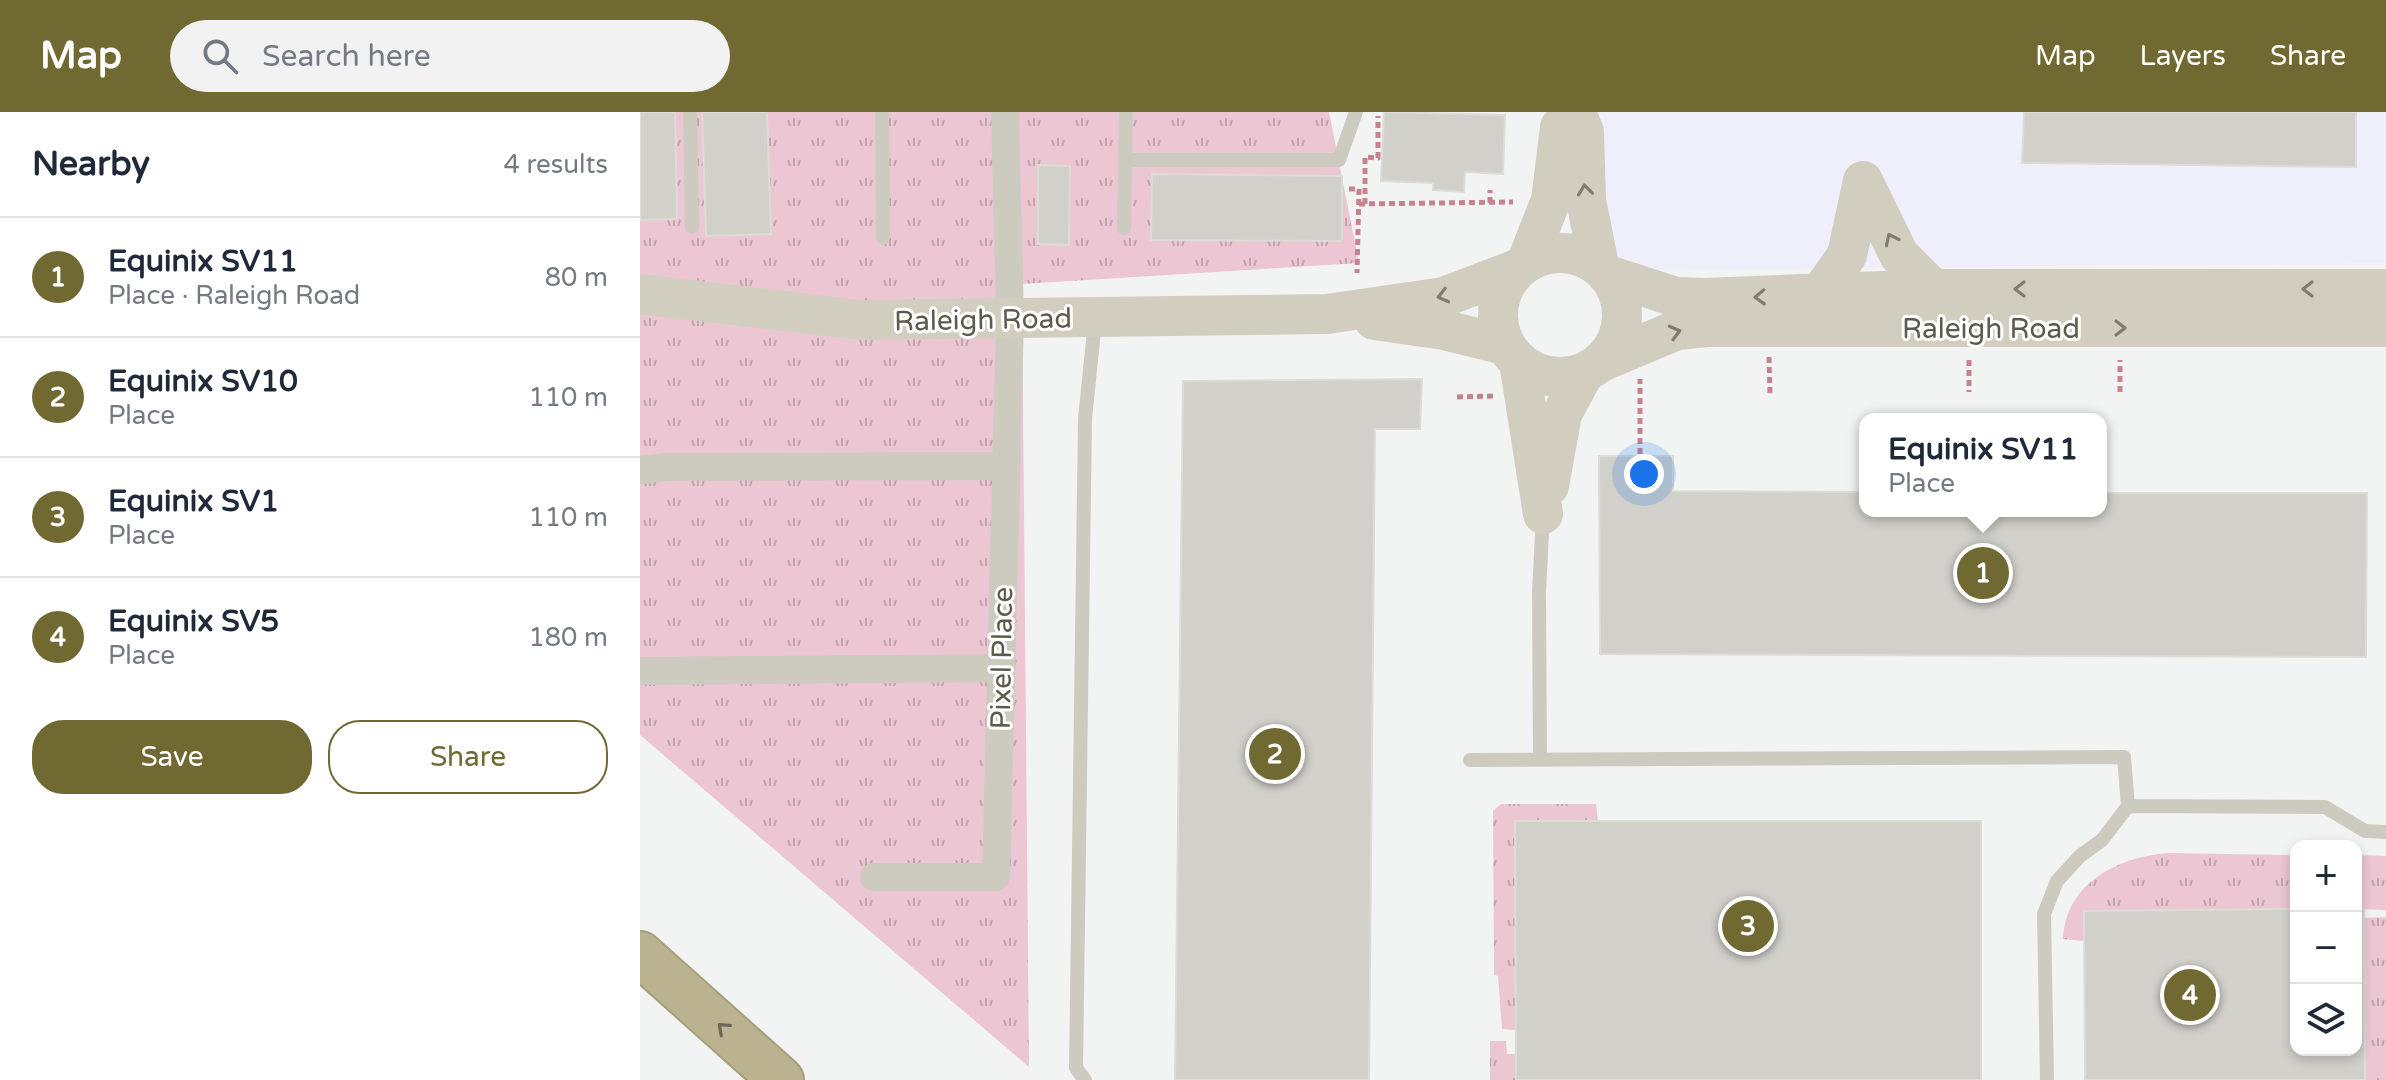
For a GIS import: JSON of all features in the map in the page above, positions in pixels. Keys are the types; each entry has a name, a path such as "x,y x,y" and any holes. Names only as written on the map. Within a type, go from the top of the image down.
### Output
{"highway":[{"path":"640,954 781,1080"}],"street":[{"name":"Pixel Place","path":"874,877 996,877 1010,318 1005,112"},
{"path":"1543,514 1498,326 1498,305 1504,286 1522,265 1551,200 1559,129 1566,112"},
{"path":"1543,514 1562,414 1593,367 1618,337 1623,310 1618,291 1604,270 1586,200 1584,132 1576,112"},
{"path":"1819,295 1847,255 1863,181 1899,255 1933,289"},
{"path":"1522,265 1557,252 1573,254 1604,270"},
{"name":"Raleigh Road","path":"640,294 860,320 1327,314 1444,297 1522,265"},
{"name":"Raleigh Road","path":"1604,270 1676,297 1819,295 1933,289 2386,289"},
{"name":"Raleigh Road","path":"1327,314 1444,330 1509,368"},
{"name":"Raleigh Road","path":"1593,367 1677,330 1707,327 2386,327"},
{"path":"1509,368 1550,377 1593,367"},
{"path":"640,470 667,467 1005,466"},
{"path":"640,671 1000,668"}],"lane":[{"path":"690,112 692,227"},
{"path":"882,112 883,238"},
{"path":"1124,228 1126,112"},
{"path":"1125,160 1339,160 1356,112"},
{"path":"1085,1080 1076,1068 1076,1004 1085,419 1095,317"},
{"path":"1540,758 1539,592 1543,514"},
{"path":"1470,760 2124,757 2128,806 2102,840 2080,856 2057,881 2044,914 2047,1080"},
{"path":"2128,806 2325,807 2365,831 2386,832"}],"path":[{"path":"1357,273 1365,157 1378,158 1378,116"},
{"path":"1349,189 1359,189 1362,204"},
{"path":"1490,190 1490,203"},
{"path":"1362,204 1526,202"},
{"path":"1769,356 1770,393"},
{"path":"1969,359 1969,392"},
{"path":"2120,359 2120,392"},
{"path":"1457,397 1509,368"},
{"path":"1640,374 1640,454"}],"shaded area":[{"path":"1590,112 2386,112 2386,263 1590,271"}],"green space":[{"path":"640,112 1329,112 1359,263 1022,284 1029,1067 640,735"},
{"path":"1501,804 1596,804 1598,821 1515,821 1516,1030 1502,1029 1498,976 1494,975 1493,811"},
{"path":"2168,853 2290,855 2290,909 2084,911 2084,941 2063,939 2066,919 2085,888 2114,867"},
{"path":"2362,855 2386,856 2386,910 2362,909"},
{"path":"2386,917 2386,1080 2365,1080 2364,918"},
{"path":"1490,1041 1506,1041 1507,1054 1515,1054 1516,1080 1490,1080"}],"building":[{"path":"640,112 675,112 677,219 640,220"},
{"path":"702,112 767,112 771,234 706,236"},
{"path":"1384,112 1505,115 1503,174 1465,172 1464,192 1433,190 1433,183 1381,181"},
{"path":"2024,112 2356,112 2356,167 2022,163"},
{"path":"1038,165 1070,166 1069,245 1038,244"},
{"path":"1152,174 1342,176 1342,241 1151,240"},
{"path":"1422,379 1420,429 1375,429 1369,1080 1175,1080 1183,381"},
{"path":"1599,456 1673,456 1673,491 1859,492 1859,517 2107,517 2107,493 2367,493 2366,657 1600,654"},
{"path":"1515,821 1981,821 1981,1080 1516,1080"},
{"path":"2290,909 2290,1056 2362,1056 2364,909 2365,1080 2085,1080 2084,911"}],"place":[{"name":"Equinix SV11","path":"1983,573"},
{"name":"Equinix SV10","path":"1275,754"},
{"name":"Equinix SV1","path":"1748,926"},
{"name":"Equinix SV5","path":"2190,995"}]}
